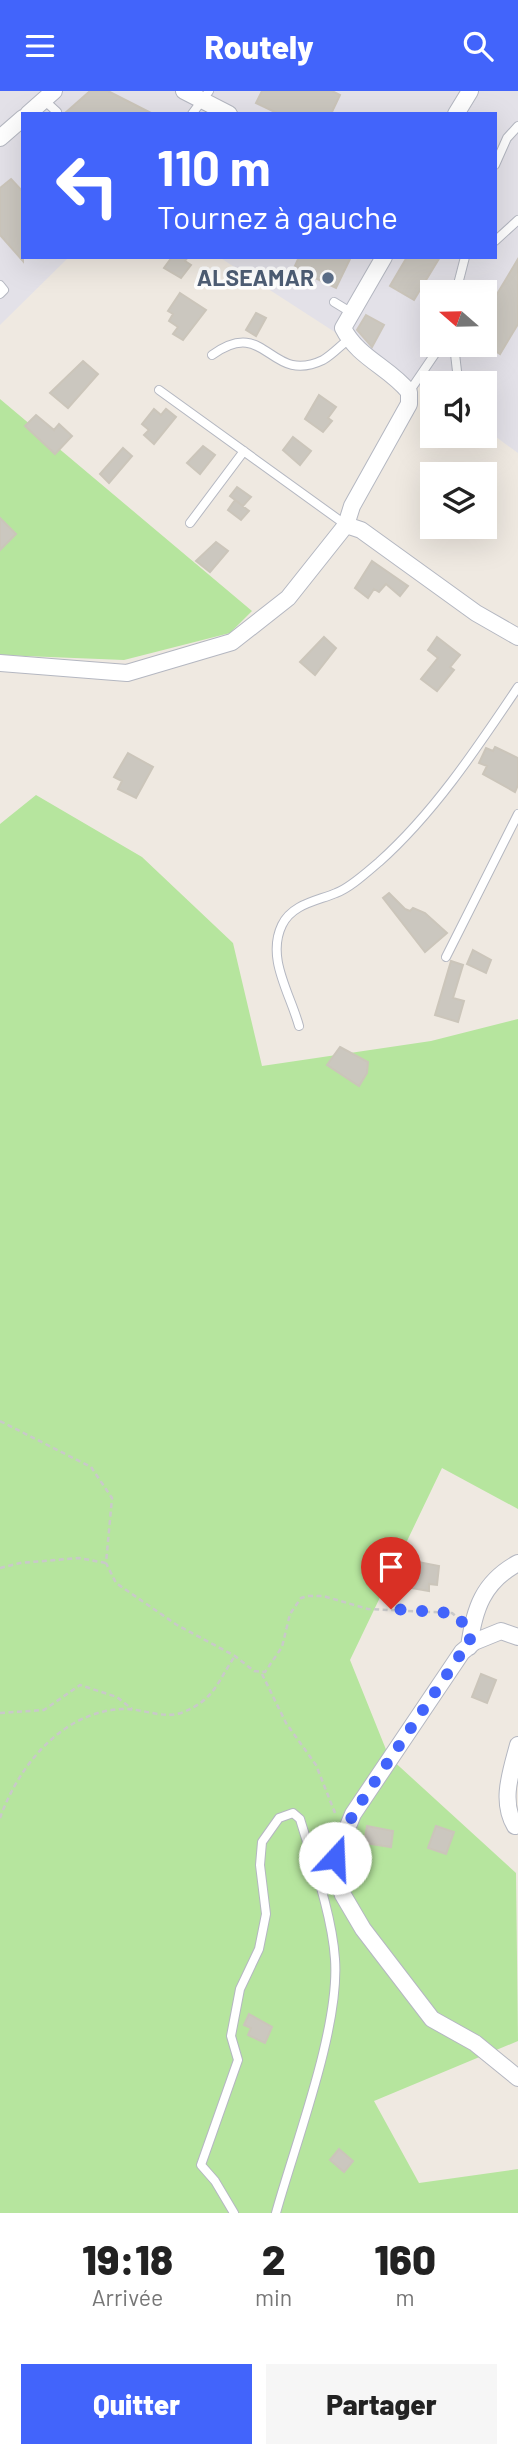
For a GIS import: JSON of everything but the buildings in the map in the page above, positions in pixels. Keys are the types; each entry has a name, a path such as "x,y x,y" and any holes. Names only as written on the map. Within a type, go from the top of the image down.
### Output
{"street":[{"path":"184,91 224,112"},
{"path":"30,112 49,95"},
{"path":"0,138 21,120"},
{"path":"0,663 127,673 232,642 288,598 346,525 352,506 403,419 409,392 353,347 343,328 383,259"},
{"path":"346,525 360,530 476,613 518,637"},
{"path":"469,1647 474,1610 481,1594 518,1563"},
{"path":"518,1637 501,1631 469,1647 454,1664 343,1832 335,1858 336,1875 343,1895 363,1929 432,2019 475,2043 518,2078"},
{"path":"515,1826 508,1813 508,1786 518,1745"}],"lane":[{"path":"49,95 57,112"},
{"path":"497,160 507,138 518,126"},
{"path":"497,239 518,220"},
{"path":"459,280 464,259"},
{"path":"0,285 5,289 0,294"},
{"path":"334,302 352,313"},
{"path":"212,355 234,342 250,341 280,361 297,366 325,359 349,339"},
{"path":"409,392 433,357"},
{"path":"159,390 346,525"},
{"path":"190,523 244,451"},
{"path":"299,1026 290,995 276,964 276,944 283,921 307,903 338,893 397,844 433,806 518,687"},
{"path":"446,957 518,814"},
{"path":"234,2213 215,2181 201,2165 238,2060 231,2036 240,1989 259,1949 266,1914 260,1865 262,1842 279,1818 293,1814 300,1819 317,1878 335,1956 336,1985 322,2053 275,2213"}],"path":[{"path":"0,1421 91,1467 100,1477 112,1498 106,1563 116,1583 177,1625 262,1673 286,1723 316,1765 343,1832"},
{"path":"0,1568 20,1563 79,1558 106,1563"},
{"path":"262,1673 277,1658 290,1614 301,1598 308,1595 323,1596 368,1609 452,1613 471,1630"},
{"path":"0,1818 21,1776 56,1734 94,1714 132,1709 163,1715 187,1710 219,1686 235,1656"},
{"path":"0,1713 44,1710 80,1685 117,1697 132,1709"}],"shaded area":[{"path":"0,91 518,91 518,453 497,438 497,371 420,371 420,387 222,259 497,259 497,112 21,112 21,259 67,259 0,325"}],"green space":[{"path":"0,399 252,611 230,633 124,660 0,655"},
{"path":"36,795 142,857 233,943 262,1066 431,1041 518,1019 518,1509 442,1468 350,1660 389,1757 516,1873 518,2041 374,2101 419,2183 518,2169 518,2213 0,2213 0,824"}],"place":[{"name":"ALSEAMAR","path":"328,278"}],"route":[{"path":"335,1858 343,1832 353,1814 462,1652 469,1647 471,1630 452,1613 391,1609"}]}
